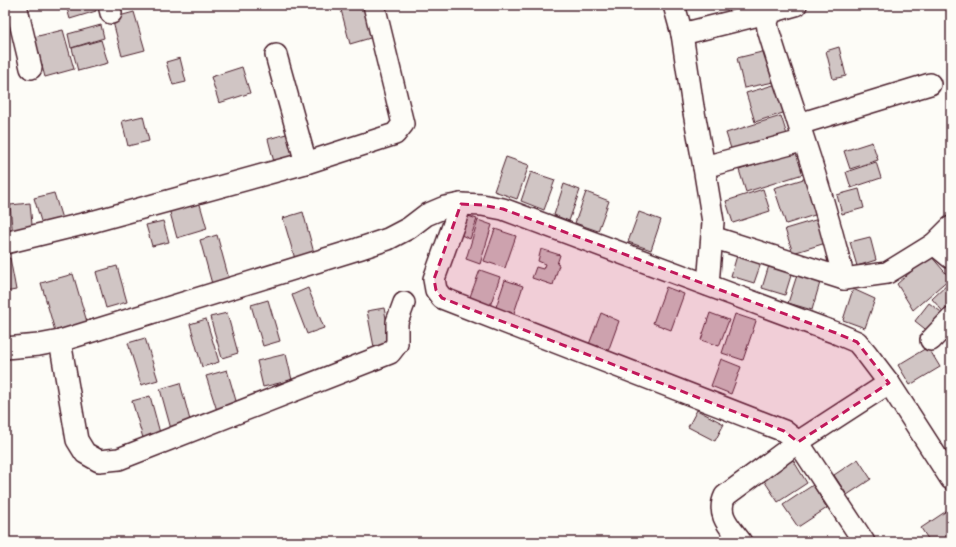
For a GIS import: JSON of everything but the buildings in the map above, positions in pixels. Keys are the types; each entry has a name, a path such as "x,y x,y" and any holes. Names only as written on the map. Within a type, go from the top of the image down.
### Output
{"street":[{"path":"16,5 30,68"},
{"path":"5,243 95,221 306,163 395,134 403,124 374,5"},
{"path":"674,5 682,34 713,222 708,285"},
{"path":"682,34 796,5"},
{"path":"771,12 767,22 768,29 782,74 796,133 827,215 844,279"},
{"path":"276,55 306,163"},
{"path":"704,167 930,84"},
{"path":"462,204 434,279 436,290 442,298 784,432 798,442 864,542"},
{"path":"5,348 39,345 60,341 388,239 408,228 426,215 445,207 462,204 482,205 503,209 836,332 857,342 889,383 951,479"},
{"path":"712,237 844,279 887,273 934,244 951,227"},
{"path":"934,244 951,258"},
{"path":"60,341 77,440 86,453 99,461 112,460 119,459 390,353 398,344 397,322 404,303"},
{"path":"931,340 951,319"},
{"path":"740,542 722,513 721,504 724,496 798,442 889,383"}],"highlighted area":[{"path":"461,204 482,205 503,209 857,342 889,383 798,442 784,431 442,298 436,290 434,279"}]}
